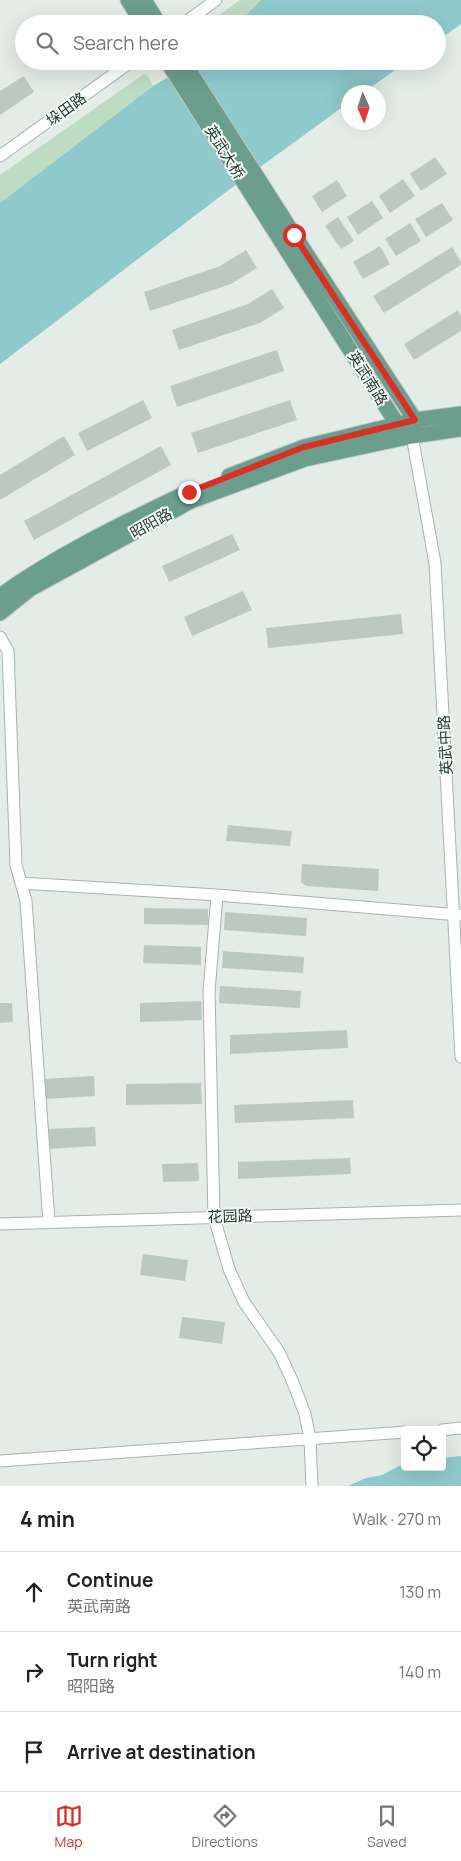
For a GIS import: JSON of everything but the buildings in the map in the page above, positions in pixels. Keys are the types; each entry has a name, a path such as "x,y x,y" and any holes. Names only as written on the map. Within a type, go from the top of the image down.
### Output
{"main road":[{"path":"128,0 137,15"},
{"path":"144,0 153,15"},
{"name":"英武大桥","path":"173,70 288,238"},
{"name":"英武大桥","path":"188,70 288,238"},
{"name":"英武南路","path":"288,238 415,420"},
{"name":"英武南路","path":"288,238 397,424 412,436"},
{"name":"昭阳路","path":"0,596 27,576 98,536 189,492 304,447 415,420 461,414"},
{"path":"412,436 415,420"},
{"name":"昭阳路","path":"0,613 30,590 191,501 305,459 412,436 461,429"}],"street":[{"path":"196,15 216,0"},
{"name":"垛田路","path":"0,156 119,70"},
{"name":"英武中路","path":"412,436 435,563 457,914 461,1057"},
{"path":"0,637 8,651 16,866 26,901 49,1222"},
{"path":"21,883 217,895 457,914"},
{"path":"217,895 209,992 214,1217 229,1269 244,1302 278,1352 292,1380 305,1414 310,1439 312,1482"},
{"name":"花园路","path":"0,1224 461,1210"},
{"path":"446,1430 461,1428"},
{"path":"0,1461 401,1432"}],"green space":[{"path":"240,0 261,0 246,15 219,15"},
{"path":"144,74 148,76 153,86 0,203 0,175"}],"water":[{"path":"261,0 461,0 461,24 446,35 446,15 246,15"},
{"path":"181,70 395,70 374,85 341,85 341,108 226,192 0,364 0,203 153,86"},
{"path":"461,1456 461,1486 348,1486 366,1478 382,1475 401,1465 401,1471 446,1471 446,1458"}],"route":[{"path":"189,492 304,447 415,420 294,235"}]}
